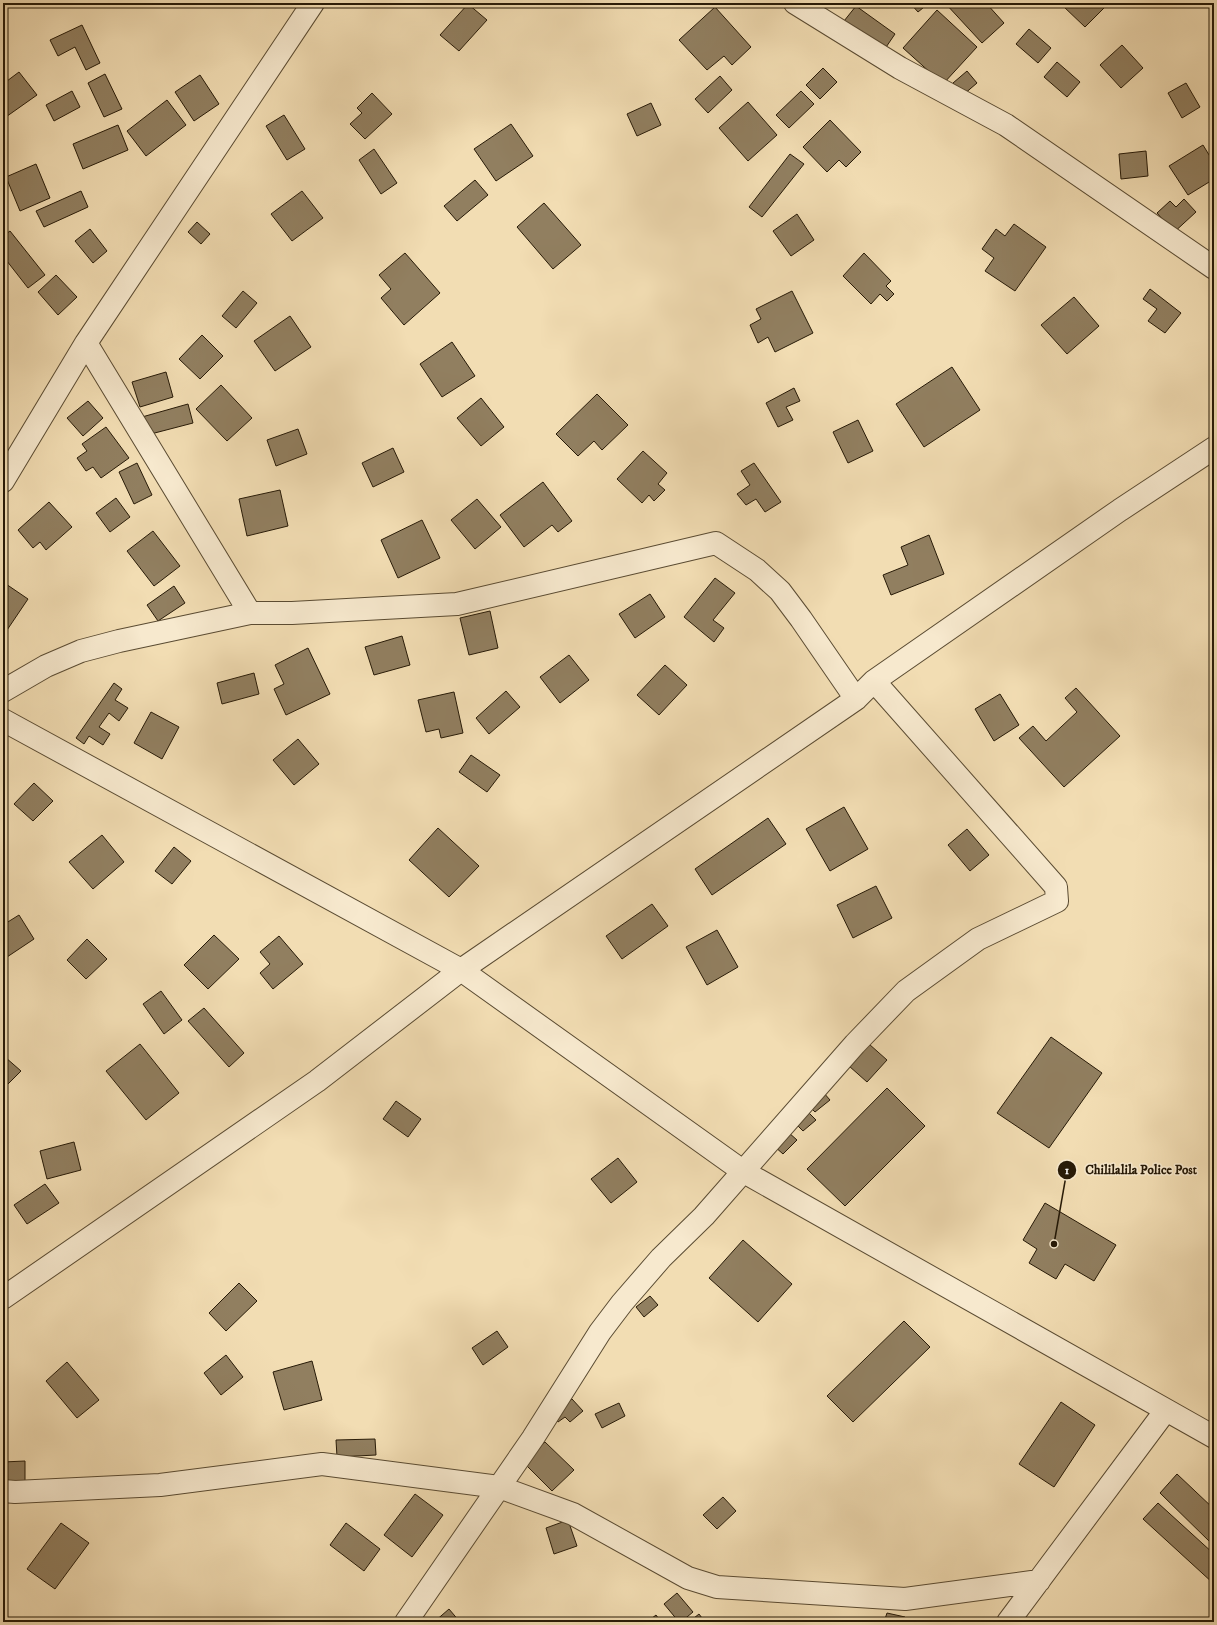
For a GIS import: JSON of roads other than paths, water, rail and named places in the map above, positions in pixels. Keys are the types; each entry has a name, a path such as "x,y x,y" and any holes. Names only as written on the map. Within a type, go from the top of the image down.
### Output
{"street":[{"path":"3,481 86,343 313,3"},
{"path":"795,3 900,68 1006,125 1214,268"},
{"path":"86,343 250,613"},
{"path":"3,1298 317,1081 461,970 856,699 874,682 1120,510 1214,448"},
{"path":"3,691 46,666 81,651 119,641 250,613 292,613 457,604 716,543 758,570 780,591 856,699"},
{"path":"406,1622 533,1438 600,1332 622,1303 661,1258 704,1216 855,1044 906,991 978,940 1057,900 1056,887 874,682"},
{"path":"3,720 461,970 744,1172 1214,1437"},
{"path":"1008,1622 1166,1410"},
{"path":"3,1491 15,1492 160,1485 322,1464 499,1486 573,1514 688,1578 717,1587 905,1599 1039,1581"}],"place":[{"name":"Chililalila Police Post","path":"1054,1244"}]}
